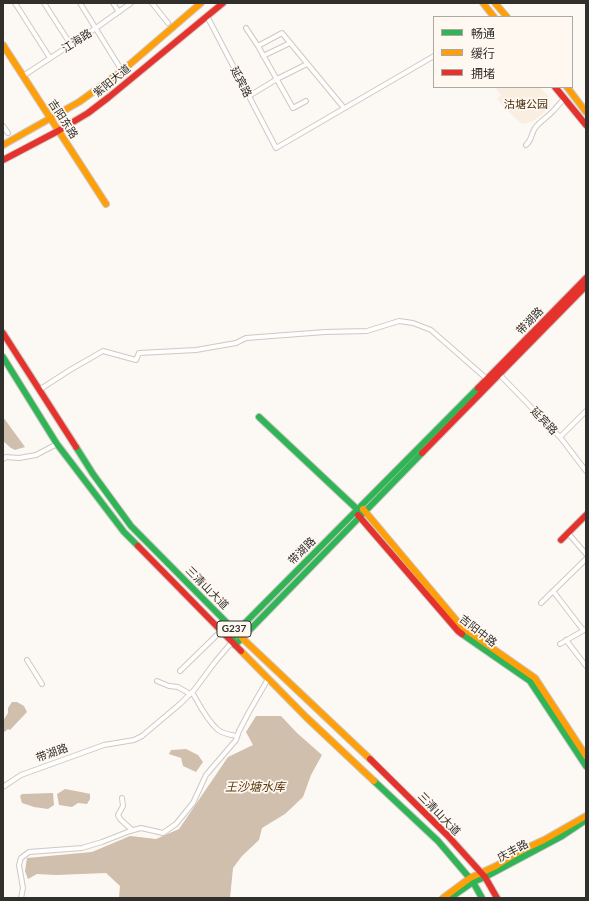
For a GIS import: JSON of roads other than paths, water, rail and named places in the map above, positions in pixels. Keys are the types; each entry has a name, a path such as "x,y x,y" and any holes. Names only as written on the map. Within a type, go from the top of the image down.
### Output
{"main road":[{"name":"紫阳大道","path":"3,145 79,102 122,71 201,3"},
{"name":"紫阳大道","path":"3,160 58,131 88,112 223,3"},
{"path":"483,3 493,16"},
{"path":"495,3 506,16"},
{"name":"吉阳东路","path":"3,45 106,204"},
{"path":"556,88 586,125"},
{"path":"568,88 586,112"},
{"name":"带湖路","path":"234,643 242,638 360,511 586,278"},
{"name":"带湖路","path":"234,643 236,632 499,374 586,286"},
{"name":"三清山大道","path":"3,333 93,474 131,526 242,638 402,790 448,836 482,875 497,898"},
{"name":"三清山大道","path":"3,357 57,444 124,532 306,717 438,841 472,880 482,898"},
{"name":"吉阳中路","path":"258,417 360,511 462,627 535,678 586,756"},
{"name":"吉阳中路","path":"360,511 458,631 530,681 586,766"},
{"path":"561,540 586,515"},
{"path":"443,898 518,852 544,840 586,816"},
{"name":"庆丰路","path":"482,875 501,868 562,836 586,820"},
{"path":"450,898 472,880"}],"street":[{"path":"15,3 50,58"},
{"path":"44,3 71,45"},
{"path":"80,3 122,71"},
{"path":"112,3 118,12"},
{"name":"江海路","path":"23,76 131,3"},
{"path":"152,3 168,23"},
{"path":"495,16 501,11"},
{"name":"延宾路","path":"207,16 276,148 344,108"},
{"path":"246,28 258,46 293,108 306,101"},
{"path":"258,46 282,33 344,108 433,57"},
{"path":"263,56 290,43"},
{"path":"249,96 307,64"},
{"path":"526,144 530,142 535,128 540,122 565,99"},
{"path":"3,126 8,133"},
{"path":"39,390 103,351 136,360 139,353 196,350 236,343 246,338 325,332 367,331 399,321 413,323 431,330 487,379"},
{"name":"延宾路","path":"499,374 560,437 586,471"},
{"path":"560,437 586,411"},
{"path":"3,459 6,457 19,458 36,455 57,444"},
{"path":"568,533 586,554"},
{"path":"541,603 586,559"},
{"path":"554,591 585,629 560,644"},
{"path":"180,671 222,631"},
{"path":"566,640 586,666"},
{"name":"带湖路","path":"3,787 21,775 104,745 134,740 142,736 191,693 234,643"},
{"path":"27,660 42,684"},
{"path":"21,898 23,888 19,865 21,858 29,852 82,848 141,828 163,833 176,824 193,804 206,775 236,740 248,712 268,678"},
{"path":"157,681 169,686 178,687 191,693 217,730 237,736"},
{"path":"122,798 123,806 118,815 120,819 132,830"}],"water":[{"path":"3,417 25,447 15,450 3,441"},
{"path":"12,702 17,702 24,706 27,712 10,730 8,729 3,733 3,721"},
{"name":"王沙塘水库","path":"256,716 281,716 297,733 322,755 311,775 303,797 285,814 262,828 259,840 242,856 233,868 230,898 119,898 120,886 106,873 56,875 37,874 28,879 25,871 27,858 92,852 130,836 156,839 179,829 228,757 253,745 246,732"},
{"path":"186,749 198,755 203,762 196,772 183,766 181,758 169,754 171,750"},
{"path":"65,789 90,794 90,799 87,804 78,803 72,807 59,805 57,794"},
{"path":"53,793 54,805 48,809 22,803 20,796 22,794"}],"park label":[{"name":"沽塘公园","path":"526,104"}]}
